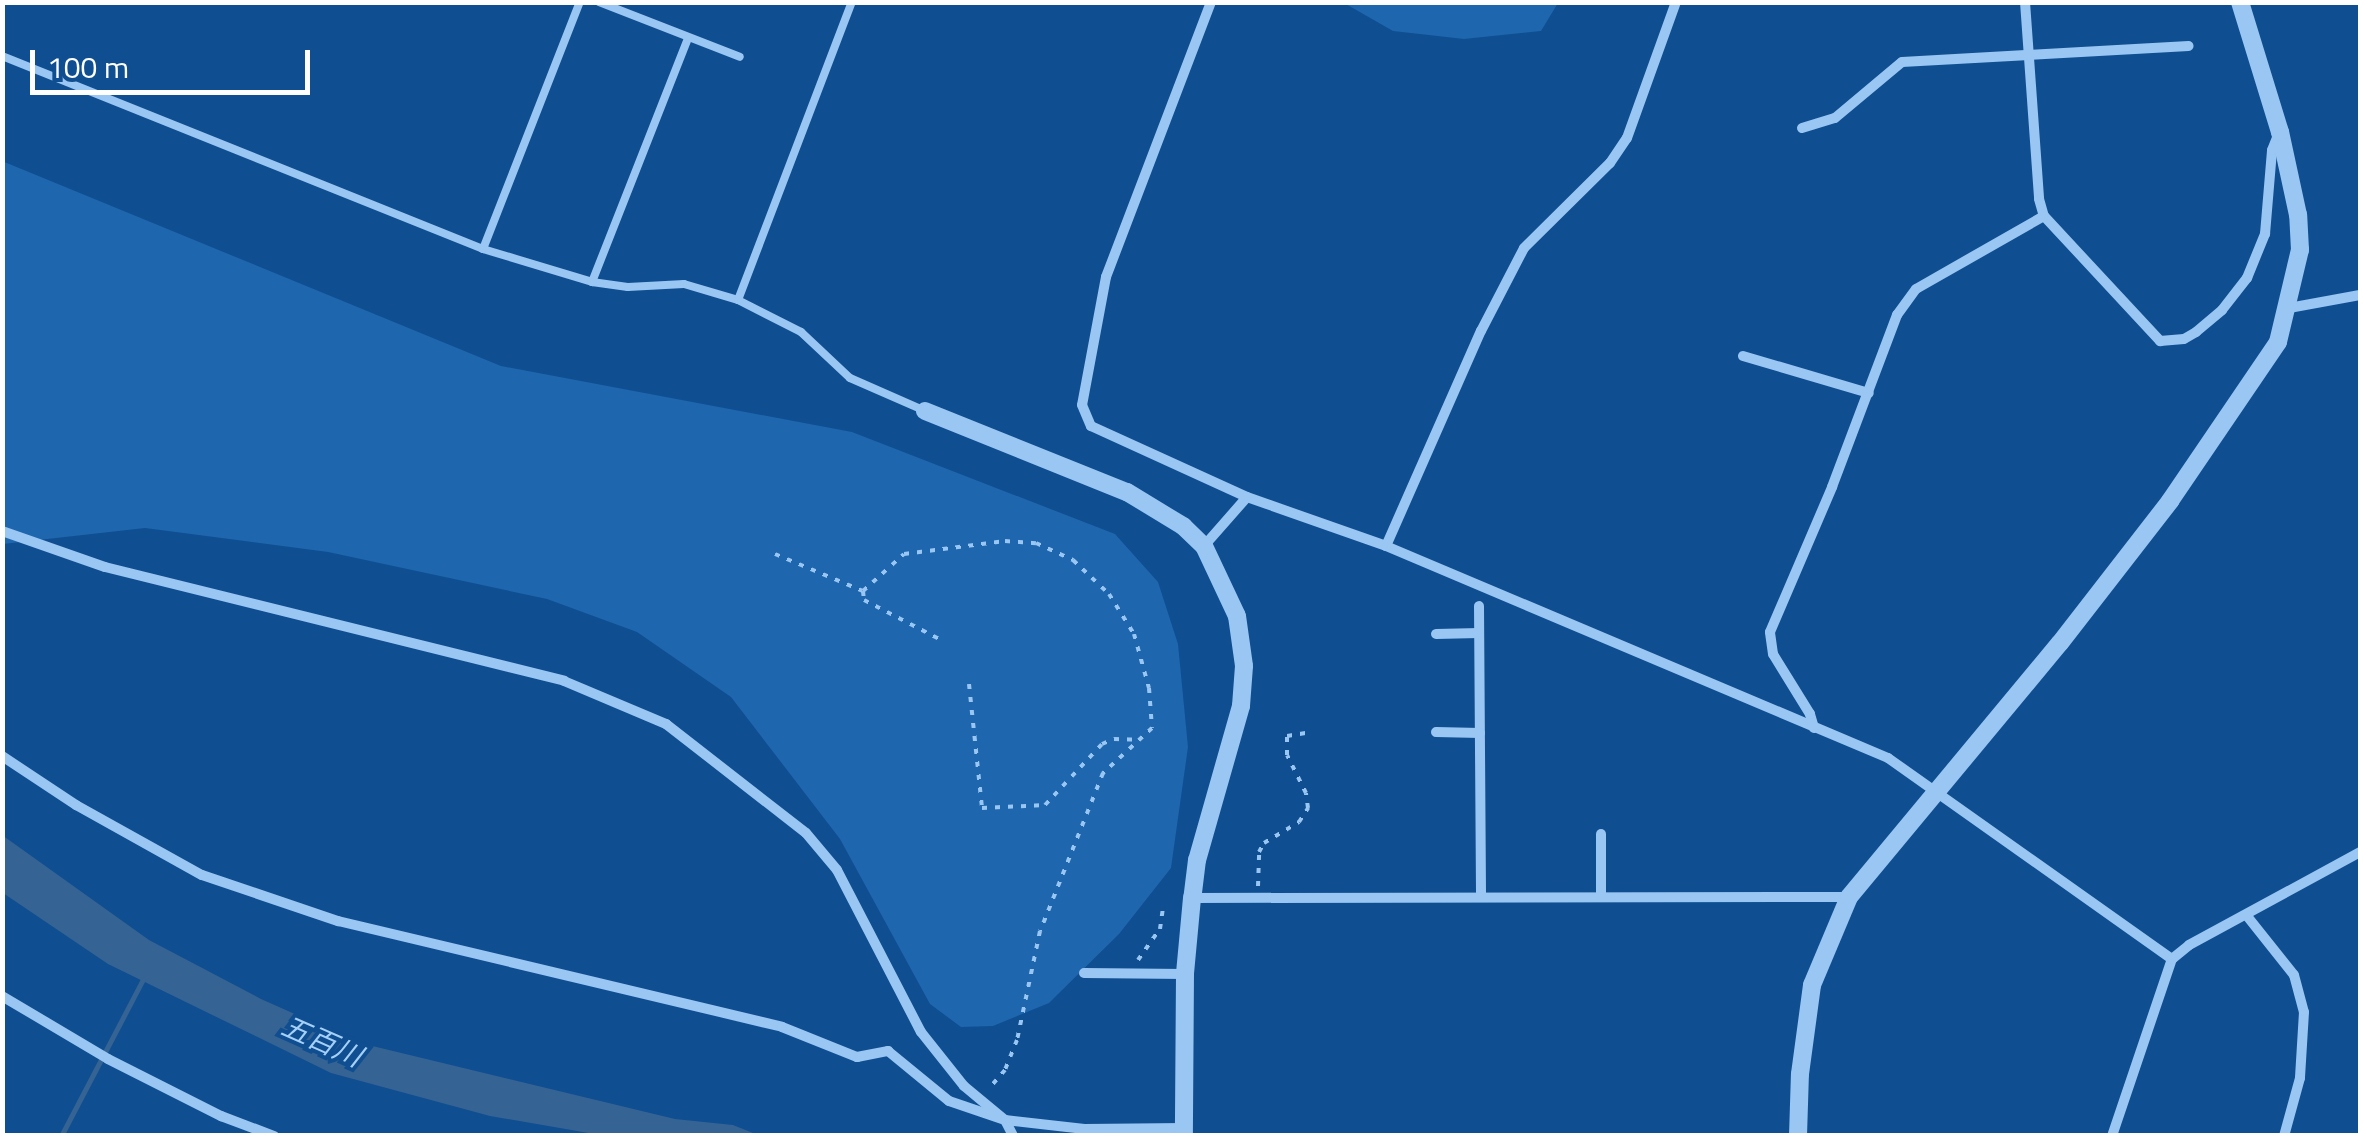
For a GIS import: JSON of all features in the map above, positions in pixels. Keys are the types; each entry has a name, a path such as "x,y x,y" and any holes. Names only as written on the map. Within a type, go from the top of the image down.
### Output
{"street":[{"path":"1211,2 1106,277 1082,405 1091,426 1247,497 1386,546 1888,758 2172,959"},
{"path":"1386,546 1524,248 1610,163 1627,138 1676,2"},
{"path":"2025,2 2038,198 2044,216 2160,341 2184,339 2222,310 2258,257 2272,190 2272,150 2280,132"},
{"path":"1798,1136 1800,1074 1812,985 1849,897 1933,790 2060,643 2170,501 2278,342 2289,308 2299,232 2280,132 2240,2"},
{"path":"1802,128 1835,118 1902,62 2029,58 2189,46"},
{"path":"1814,728 1810,714 1773,654 1770,632 1897,316 1916,289 2044,216"},
{"path":"2289,308 2360,295"},
{"path":"1743,356 1869,393"},
{"path":"2,756 105,822 216,880 338,921 782,1027 857,1057 888,1050 949,1101 1005,1120 1084,1129 1184,1132 1185,974 1192,898 1197,860 1241,706 1244,666 1237,616 1204,546 1182,526 1127,492 925,411"},
{"path":"1204,546 1247,497"},
{"path":"2,531 105,567 564,681 666,724 806,833 837,870 922,1032 979,1100 1005,1120 1013,1136"},
{"path":"1479,606 1481,896"},
{"path":"1436,634 1479,634"},
{"path":"1436,732 1480,733"},
{"path":"1601,834 1602,895"},
{"path":"2112,1136 2172,959 2189,945 2360,852"},
{"path":"1192,898 1849,897"},
{"path":"2247,916 2294,975 2304,1012 2300,1078 2284,1136"},
{"path":"1084,974 1185,974"},
{"path":"2,996 108,1059 222,1116 274,1136"}],"lane":[{"path":"483,249 580,2"},
{"path":"600,2 740,56"},
{"path":"738,300 852,2"},
{"path":"592,282 688,38"},
{"path":"2,56 483,249 592,282 628,287 684,284 738,300 800,332 850,378 925,411"}],"path":[{"path":"863,590 904,554 1023,540 1073,560 1109,594 1134,634 1154,715 1152,728 1103,773 1040,931 1017,1040 1005,1070 979,1100"},
{"path":"776,554 863,590"},
{"path":"863,590 864,600 943,641"},
{"path":"969,684 982,808 1044,805 1102,744 1114,739 1140,740"},
{"path":"1258,898 1259,852 1264,844 1300,822 1308,808 1306,793 1286,755 1287,736 1312,732"},
{"path":"1134,974 1142,951 1160,929 1163,907"}],"shaded area":[{"path":"1344,3 1558,3 1541,31 1464,39 1393,31"},
{"path":"2,161 501,366 852,432 1115,534 1158,582 1178,644 1188,747 1171,868 1119,934 1049,1003 993,1026 961,1027 930,1004 840,839 731,697 637,632 547,599 328,552 145,528 3,544"}],"water":[{"name":"五百川","path":"2,835 149,940 261,999 360,1043 675,1119 733,1125 758,1135 600,1135 490,1116 331,1073 108,964 3,893"}],"waterway":[{"path":"61,1136 143,979"}]}
